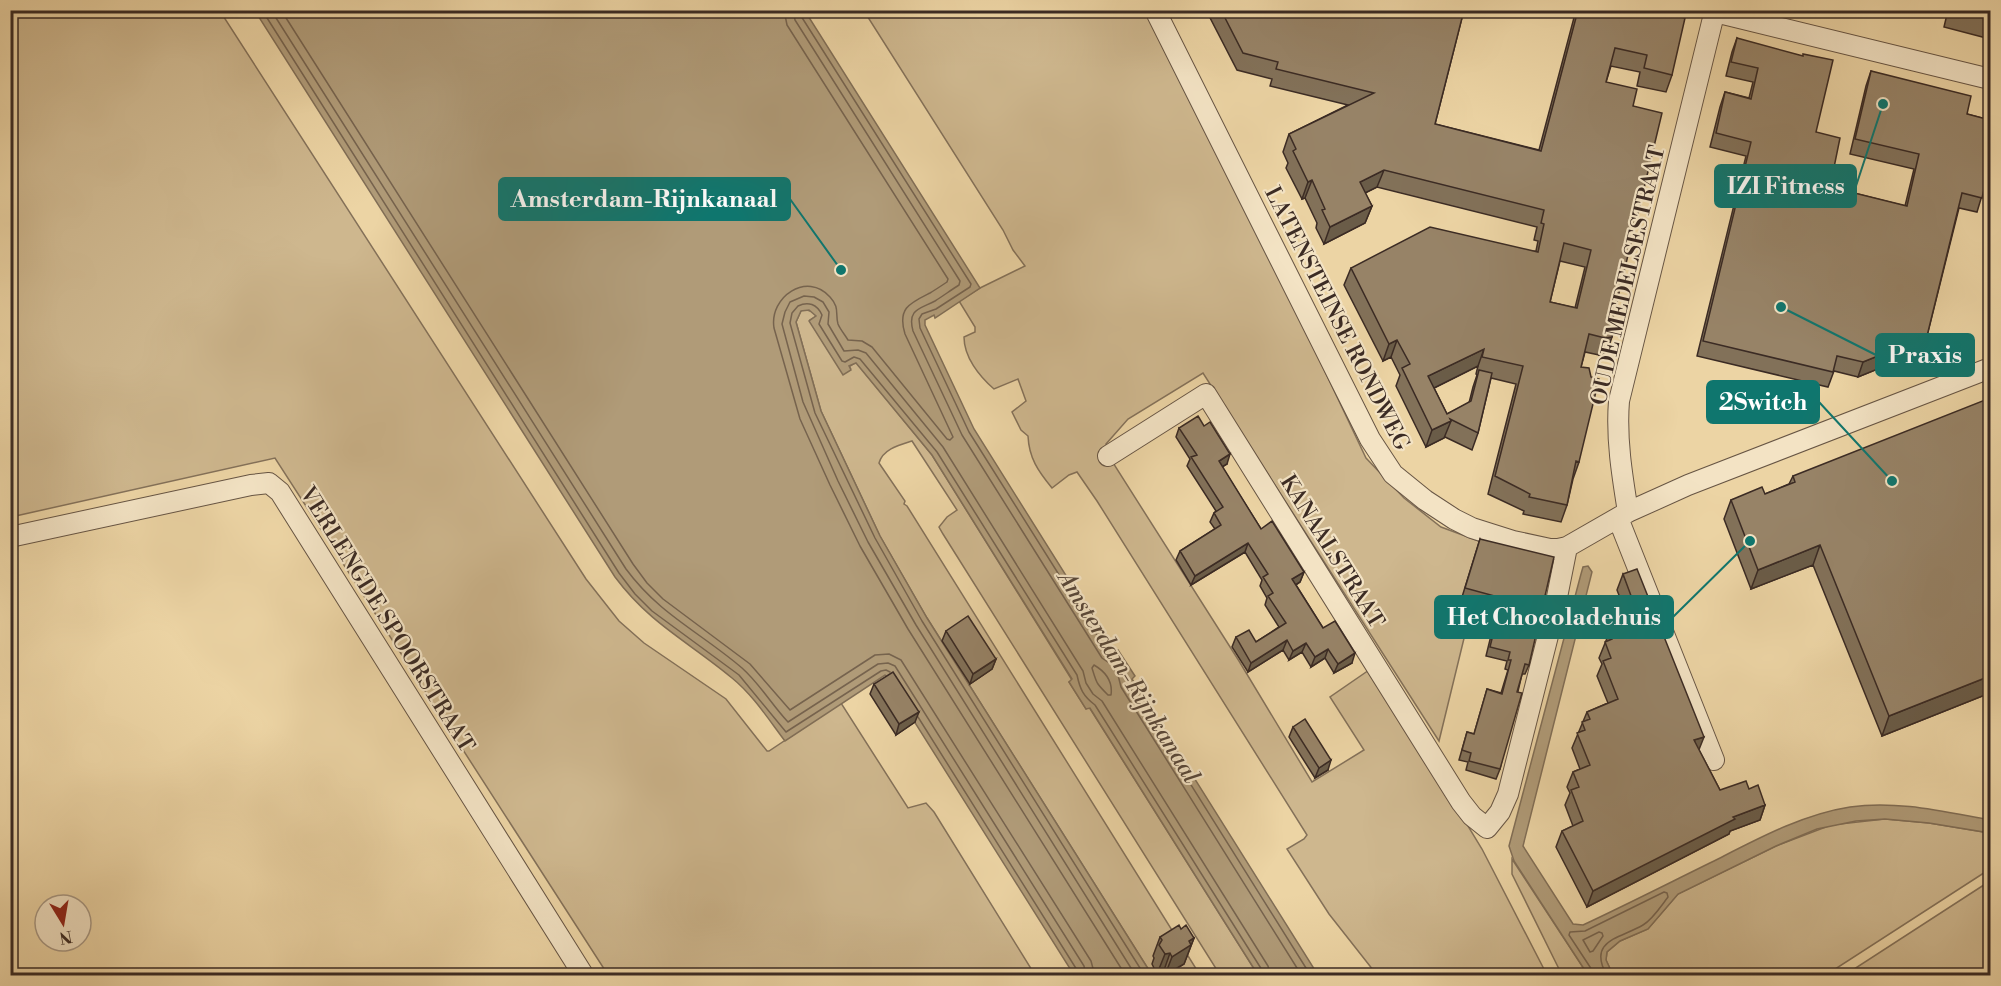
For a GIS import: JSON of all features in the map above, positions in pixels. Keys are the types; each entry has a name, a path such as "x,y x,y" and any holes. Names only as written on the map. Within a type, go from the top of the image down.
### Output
{"street":[{"name":"LATENSTEINSE RONDWEG","path":"1155,10 1370,439 1393,474 1425,500 1472,528 1513,541 1550,549 1567,547"},
{"path":"1715,11 1990,79"},
{"name":"OUDE MEDELSESTRAAT","path":"1714,760 1623,515 1617,422 1618,401 1715,11"},
{"path":"1567,547 1623,515 1688,485 1990,368"},
{"name":"KANAALSTRAAT","path":"1108,456 1206,394 1461,802 1472,816 1487,828 1500,812 1508,794 1554,612 1567,547"},
{"name":"VERLENGDE SPOORSTRAAT","path":"10,537 269,483 280,492 584,975"}],"shaded area":[{"path":"10,11 220,11 586,579 619,621 644,643 726,699 767,751 841,703 908,808 926,803 934,812 1035,975 608,975 275,458 11,517"},
{"path":"864,11 1147,11 1277,270 1366,458 1404,498 1441,527 1487,544 1439,741 1203,373 1128,419 1106,444 1107,449 1115,466 1239,661 1312,782 1364,750 1330,697 1372,668 1482,849 1547,975 1377,975 1329,914 1287,849 1307,835 1097,501 1077,472 1052,488 1035,464 1028,436 1021,430 1012,412 1026,401 1018,379 994,389 978,372 970,359 964,337 975,332 975,327 959,301 1025,266"},
{"path":"804,309 813,312 816,316 810,320 849,367 856,362 932,455 1072,680 1069,682 1086,709 1089,707 1258,975 1220,975 939,527 957,510 912,441 892,448 884,454 879,463 905,501 904,504 1200,975 1152,975 927,618 880,536 821,411 796,322"},
{"path":"1885,819 1929,823 1990,833 1990,869 1826,975 1613,975 1606,960 1607,952 1620,941 1648,929 1678,894 1776,846 1831,825"},
{"path":"1512,859 1588,975 1562,975 1512,874"},
{"path":"1990,881 1990,975 1845,975"}],"water":[{"path":"255,11 805,11 980,288 935,318 934,315 925,320 925,325 974,429 1114,652 1118,650 1135,676 1132,679 1318,975 1258,975 1090,708 1086,709 1069,682 1072,679 932,455 856,363 849,366 851,370 843,375 809,321 816,316 809,310 801,311 796,322 821,411 880,536 927,618 1152,975 1074,975 885,675 785,741 740,685 642,608 615,577"},
{"path":"1588,566 1592,572 1523,846 1573,924 1583,925 1766,835 1833,810 1868,805 1921,808 1990,820 1990,833 1929,823 1885,819 1856,821 1817,829 1776,846 1678,894 1648,929 1620,941 1607,952 1606,960 1613,975 1588,975 1514,861 1509,846 1581,574 1583,567"}],"building":[{"path":"1221,10 1464,10 1435,124 1541,151 1578,10 1661,10 1661,12 1685,18 1672,75 1644,68 1647,55 1615,48 1606,82 1637,89 1633,106 1662,113 1613,318 1616,320 1612,337 1605,338 1589,334 1581,367 1589,368 1591,377 1599,379 1579,462 1576,461 1567,505 1529,497 1530,494 1495,476 1523,366 1482,357 1484,349 1428,376 1447,414 1471,401 1479,370 1492,373 1478,433 1450,419 1451,421 1432,430 1402,368 1410,364 1397,340 1389,344 1351,268 1430,227 1538,252 1544,224 1541,223 1544,210 1384,170 1360,182 1372,206 1330,227 1312,180 1308,182 1293,151 1296,149 1289,134 1374,93 1276,69 1278,62 1243,53","holes":["1564,243 1591,250 1577,308 1550,302"]},
{"path":"1958,10 1990,10 1990,19"},
{"path":"1737,38 1803,56 1803,54 1833,60 1816,132 1840,138 1830,187 1907,206 1919,154 1855,139 1871,71 1971,96 1967,114 1990,120 1990,178 1987,177 1982,198 1962,193 1927,336 1863,362 1837,356 1833,372 1703,341 1751,142 1716,133 1725,92 1751,99 1758,68 1731,62"},
{"path":"1990,398 1990,676 1889,716 1820,545 1758,570 1731,500 1762,487 1765,494 1795,482 1793,476"},
{"path":"1198,416 1204,426 1210,422 1230,454 1219,461 1261,529 1272,521 1304,572 1292,579 1323,628 1335,621 1355,653 1338,664 1328,649 1315,657 1306,643 1293,651 1287,640 1251,663 1236,637 1249,630 1256,642 1286,623 1268,596 1273,593 1263,577 1268,574 1248,543 1195,576 1180,551 1221,525 1214,513 1223,507 1191,457 1197,455 1179,428"},
{"path":"1480,539 1554,557 1529,665 1525,664 1517,692 1522,693 1500,769 1469,761 1471,753 1462,750 1467,732 1474,734 1487,689 1502,694 1511,660 1508,660 1510,652 1490,647 1502,598 1465,588"},
{"path":"1637,569 1704,737 1694,740 1720,790 1746,781 1749,789 1758,785 1765,805 1733,817 1735,819 1593,891 1562,831 1583,821 1571,790 1579,787 1573,772 1590,765 1577,733 1585,730 1582,722 1590,719 1587,712 1618,699 1603,661 1611,658 1605,642 1612,639 1609,632 1617,628 1614,621 1637,612 1623,574"},
{"path":"968,616 996,659 973,674 946,631"},
{"path":"893,672 919,712 899,724 874,684"},
{"path":"1305,719 1331,760 1319,768 1293,727"},
{"path":"1179,925 1181,929 1186,925 1194,938 1189,941 1191,945 1172,957 1170,953 1165,954 1159,945 1162,940 1160,937"}],"place":[{"name":"IZI Fitness","path":"1883,104"},
{"name":"Amsterdam-Rijnkanaal","path":"841,270"},
{"name":"Praxis","path":"1781,307"},
{"name":"2Switch","path":"1892,481"},
{"name":"Het Chocoladehuis","path":"1750,541"}]}
